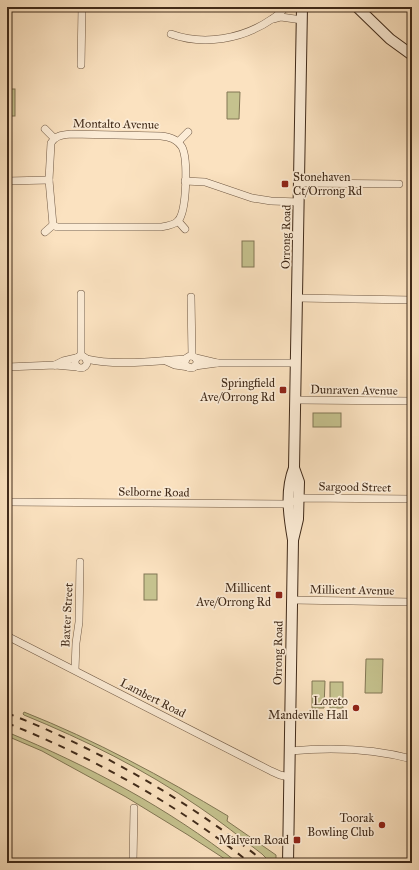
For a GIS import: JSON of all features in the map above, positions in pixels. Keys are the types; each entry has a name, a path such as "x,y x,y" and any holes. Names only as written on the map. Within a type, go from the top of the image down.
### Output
{"main road":[{"name":"Orrong Road","path":"288,863 293,540 298,519 294,501 299,482 294,468 302,7"},
{"path":"356,7 390,39 412,55"},
{"path":"288,852 293,863"}],"street":[{"path":"81,65 82,7"},
{"path":"274,19 286,7"},
{"path":"171,34 184,39 193,40 218,39 242,34 281,17 302,20"},
{"path":"45,129 54,138 51,143 48,180 53,225"},
{"path":"53,225 57,227 161,227 171,225 178,221 182,215 184,207 185,181 184,156 182,147 178,142 188,132"},
{"name":"Montalto Avenue","path":"54,138 60,135 71,134 161,136 171,138 178,142"},
{"path":"7,181 48,180"},
{"path":"185,181 205,182 252,198 271,201 299,202"},
{"path":"300,183 399,184"},
{"path":"178,221 185,229"},
{"path":"46,232 53,225"},
{"path":"81,294 81,358 87,365 81,368"},
{"path":"191,297 191,358 186,363 192,367"},
{"path":"298,298 412,300"},
{"path":"81,358 75,364 81,368"},
{"path":"55,365 81,358 108,361 166,361 191,358 217,363"},
{"path":"191,358 197,363 192,367"},
{"path":"7,367 55,365 81,368 108,361"},
{"path":"166,361 175,365 192,367 217,363 296,363"},
{"path":"7,362 22,366"},
{"name":"Dunraven Avenue","path":"296,400 412,402"},
{"name":"Sargood Street","path":"294,501 303,498 412,499"},
{"name":"Selborne Road","path":"7,502 276,504 294,501"},
{"name":"Baxter Street","path":"75,670 76,643 79,622 80,562"},
{"name":"Millicent Avenue","path":"292,600 412,602"},
{"name":"Lambert Road","path":"7,636 271,772 280,776 289,777"},
{"path":"290,751 322,748 354,749 388,753 412,759"},
{"path":"133,863 134,808"}],"shaded area":[{"path":"7,89 15,89 15,116 7,116"},
{"path":"227,92 240,92 239,119 227,119"},
{"path":"242,241 254,241 254,267 242,267"},
{"path":"313,413 341,413 341,427 313,427"},
{"path":"144,574 157,574 157,600 144,600"},
{"path":"366,659 383,659 382,693 365,693"},
{"path":"312,681 325,681 324,708 312,708"},
{"path":"330,682 343,682 343,708 330,708"},
{"path":"24,712 103,747 179,787 228,816 227,821 276,855 276,863 271,863 262,854 215,818 157,780 92,745 24,715"},
{"path":"7,732 68,759 156,806 184,824 238,863 231,863 126,797 42,751 7,736"}],"railway":[{"path":"7,713 76,743 142,778 205,818 266,863"},
{"path":"7,723 71,751 134,784 193,821 250,863"}],"place":[{"name":"Stonehaven Ct/Orrong Rd","path":"285,184"},
{"name":"Springfield Ave/Orrong Rd","path":"283,390"},
{"name":"Millicent Ave/Orrong Rd","path":"279,595"},
{"name":"Loreto Mandeville Hall","path":"356,708"},
{"name":"Toorak Bowling Club","path":"382,825"},
{"name":"Malvern Road","path":"297,840"}]}
